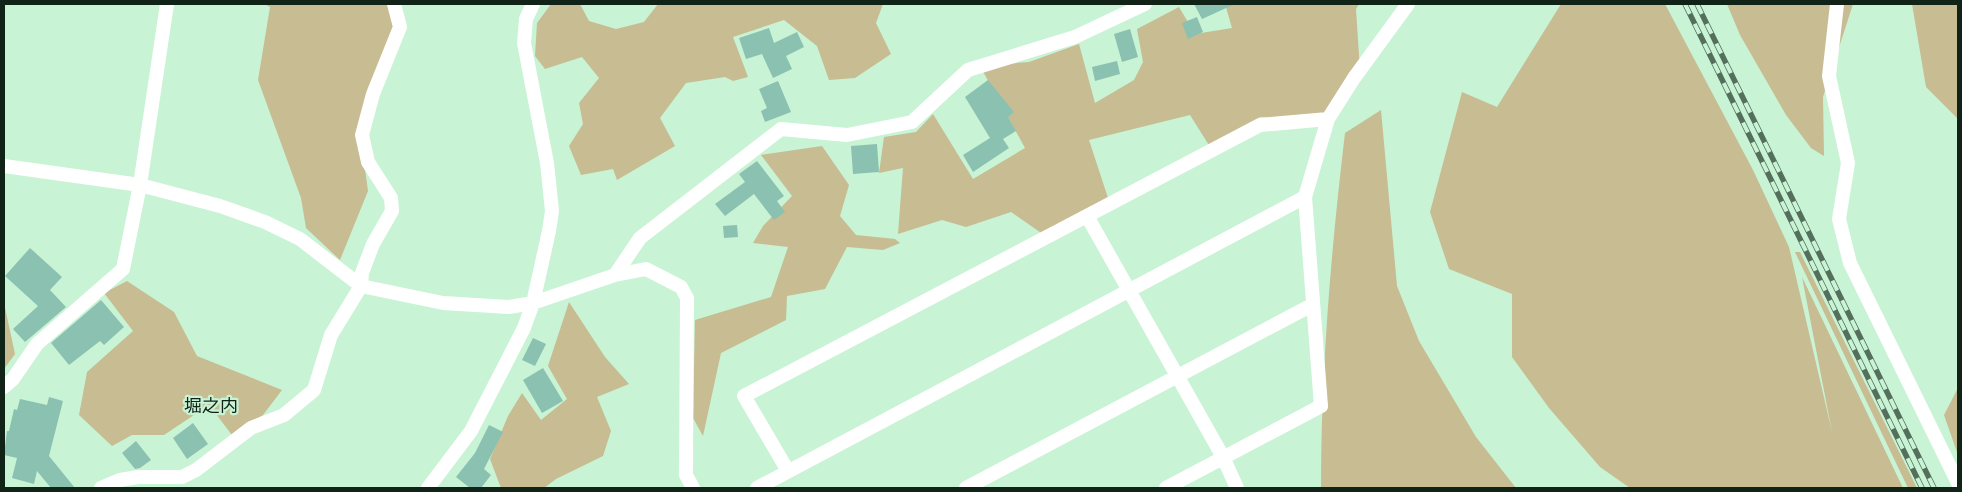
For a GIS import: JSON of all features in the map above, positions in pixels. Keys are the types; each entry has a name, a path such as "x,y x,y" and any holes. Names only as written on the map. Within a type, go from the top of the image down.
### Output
{"street":[{"path":"4,387 13,379 36,344 123,269 140,185 167,4"},
{"path":"100,488 120,480 138,477 185,483 196,470 251,428 284,415 314,390 331,335 361,286 362,274 373,244 392,211 391,198 368,162 362,135 373,94 400,27 394,4"},
{"path":"428,488 471,431 524,328 533,303 552,211 547,163 524,43 526,19 533,4"},
{"path":"615,275 640,238 781,128 847,135 912,122 968,70 1075,38 1145,4"},
{"path":"1166,488 1321,406 1305,197 1328,119 1354,78 1408,4"},
{"path":"1837,4 1829,76 1848,163 1839,219 1850,262 1958,483"},
{"path":"788,471 744,396 1260,125 1328,119"},
{"path":"4,166 140,185 220,206 265,222 300,239 361,286 443,303 509,307 533,303 615,275 646,269 681,287 688,298 686,476 692,488"},
{"path":"757,488 1305,197"},
{"path":"1087,216 1178,375 1223,457 1237,488"},
{"path":"966,488 1312,305"}],"shaded area":[{"path":"264,4 388,4 394,30 359,125 368,191 340,260 306,228 301,198 258,80 270,7"},
{"path":"551,4 580,4 589,21 616,29 644,22 658,4 883,4 876,23 891,54 855,78 829,80 817,46 784,20 733,37 748,77 733,81 725,77 686,83 660,118 675,146 617,180 613,169 581,175 569,146 583,124 579,103 599,78 582,57 545,69 535,56 537,23"},
{"path":"1225,4 1359,4 1356,9 1360,71 1328,119 1260,117 1212,150 1190,115 1089,140 1110,204 1047,237 1011,212 966,227 942,220 898,234 903,168 879,173 884,137 916,132 933,114 973,179 1025,148 980,66 1029,62 1079,44 1095,103 1134,80 1143,62 1137,29 1179,7 1195,34 1232,28"},
{"path":"1561,4 1665,4 1753,170 1789,247 1832,432 1802,277 1903,488 1630,488 1600,467 1549,408 1512,357 1512,294 1449,269 1430,212 1462,92 1497,107"},
{"path":"1727,4 1853,4 1823,97 1824,156 1811,148 1786,115 1740,35"},
{"path":"1912,4 1958,4 1958,119 1926,87"},
{"path":"1381,110 1397,286 1419,341 1476,437 1516,488 1321,488 1321,443 1328,310 1345,133"},
{"path":"822,146 849,185 840,216 856,235 895,239 900,243 883,250 847,247 825,289 787,296 786,320 721,353 703,436 693,418 695,320 771,297 788,247 753,243 763,226 792,196 761,155"},
{"path":"1795,252 1800,252 1917,488 1908,488"},
{"path":"127,281 174,312 197,356 282,390 263,415 232,435 209,405 164,435 132,435 112,446 79,415 87,372 133,331 104,293"},
{"path":"569,302 605,357 629,384 597,397 611,431 603,456 556,479 544,488 501,488 490,459 508,416 522,393 541,420 567,399 548,366"},
{"path":"4,303 15,354 4,369"},
{"path":"1958,388 1958,455 1944,415"}],"building":[{"path":"1194,4 1235,4 1202,19"},
{"path":"1197,17 1203,32 1188,39 1182,23"},
{"path":"769,28 774,43 797,32 804,47 786,56 792,69 773,78 762,54 746,59 739,38"},
{"path":"1130,29 1138,57 1122,62 1114,34"},
{"path":"1117,61 1120,74 1095,81 1092,67"},
{"path":"988,80 1014,112 1008,117 1016,131 1003,139 1009,148 973,172 963,155 990,138 965,97"},
{"path":"778,81 791,112 765,122 761,111 767,108 759,89"},
{"path":"877,144 879,172 853,174 851,146"},
{"path":"757,161 784,196 777,201 785,212 774,220 754,194 725,216 715,204 745,182 739,174"},
{"path":"737,225 738,237 724,238 723,226"},
{"path":"30,248 62,277 50,290 66,307 25,342 13,329 38,306 5,276"},
{"path":"101,300 124,327 104,345 100,341 69,365 51,343"},
{"path":"533,338 546,344 535,366 522,360"},
{"path":"543,368 563,401 542,413 523,380"},
{"path":"49,397 63,401 49,456 75,488 51,488 37,471 34,484 12,478 17,458 4,455 7,431 9,431 14,409 17,410 20,399 47,405"},
{"path":"193,423 208,444 187,459 173,438"},
{"path":"489,425 503,432 484,469 491,475 481,488 470,488 456,477 475,453"},
{"path":"136,441 151,460 140,468 135,469 122,453"}],"railway":[{"path":"1685,4 1922,488"},
{"path":"1697,4 1934,488"}],"district":[{"name":"堀之内","path":"211,406"}]}
